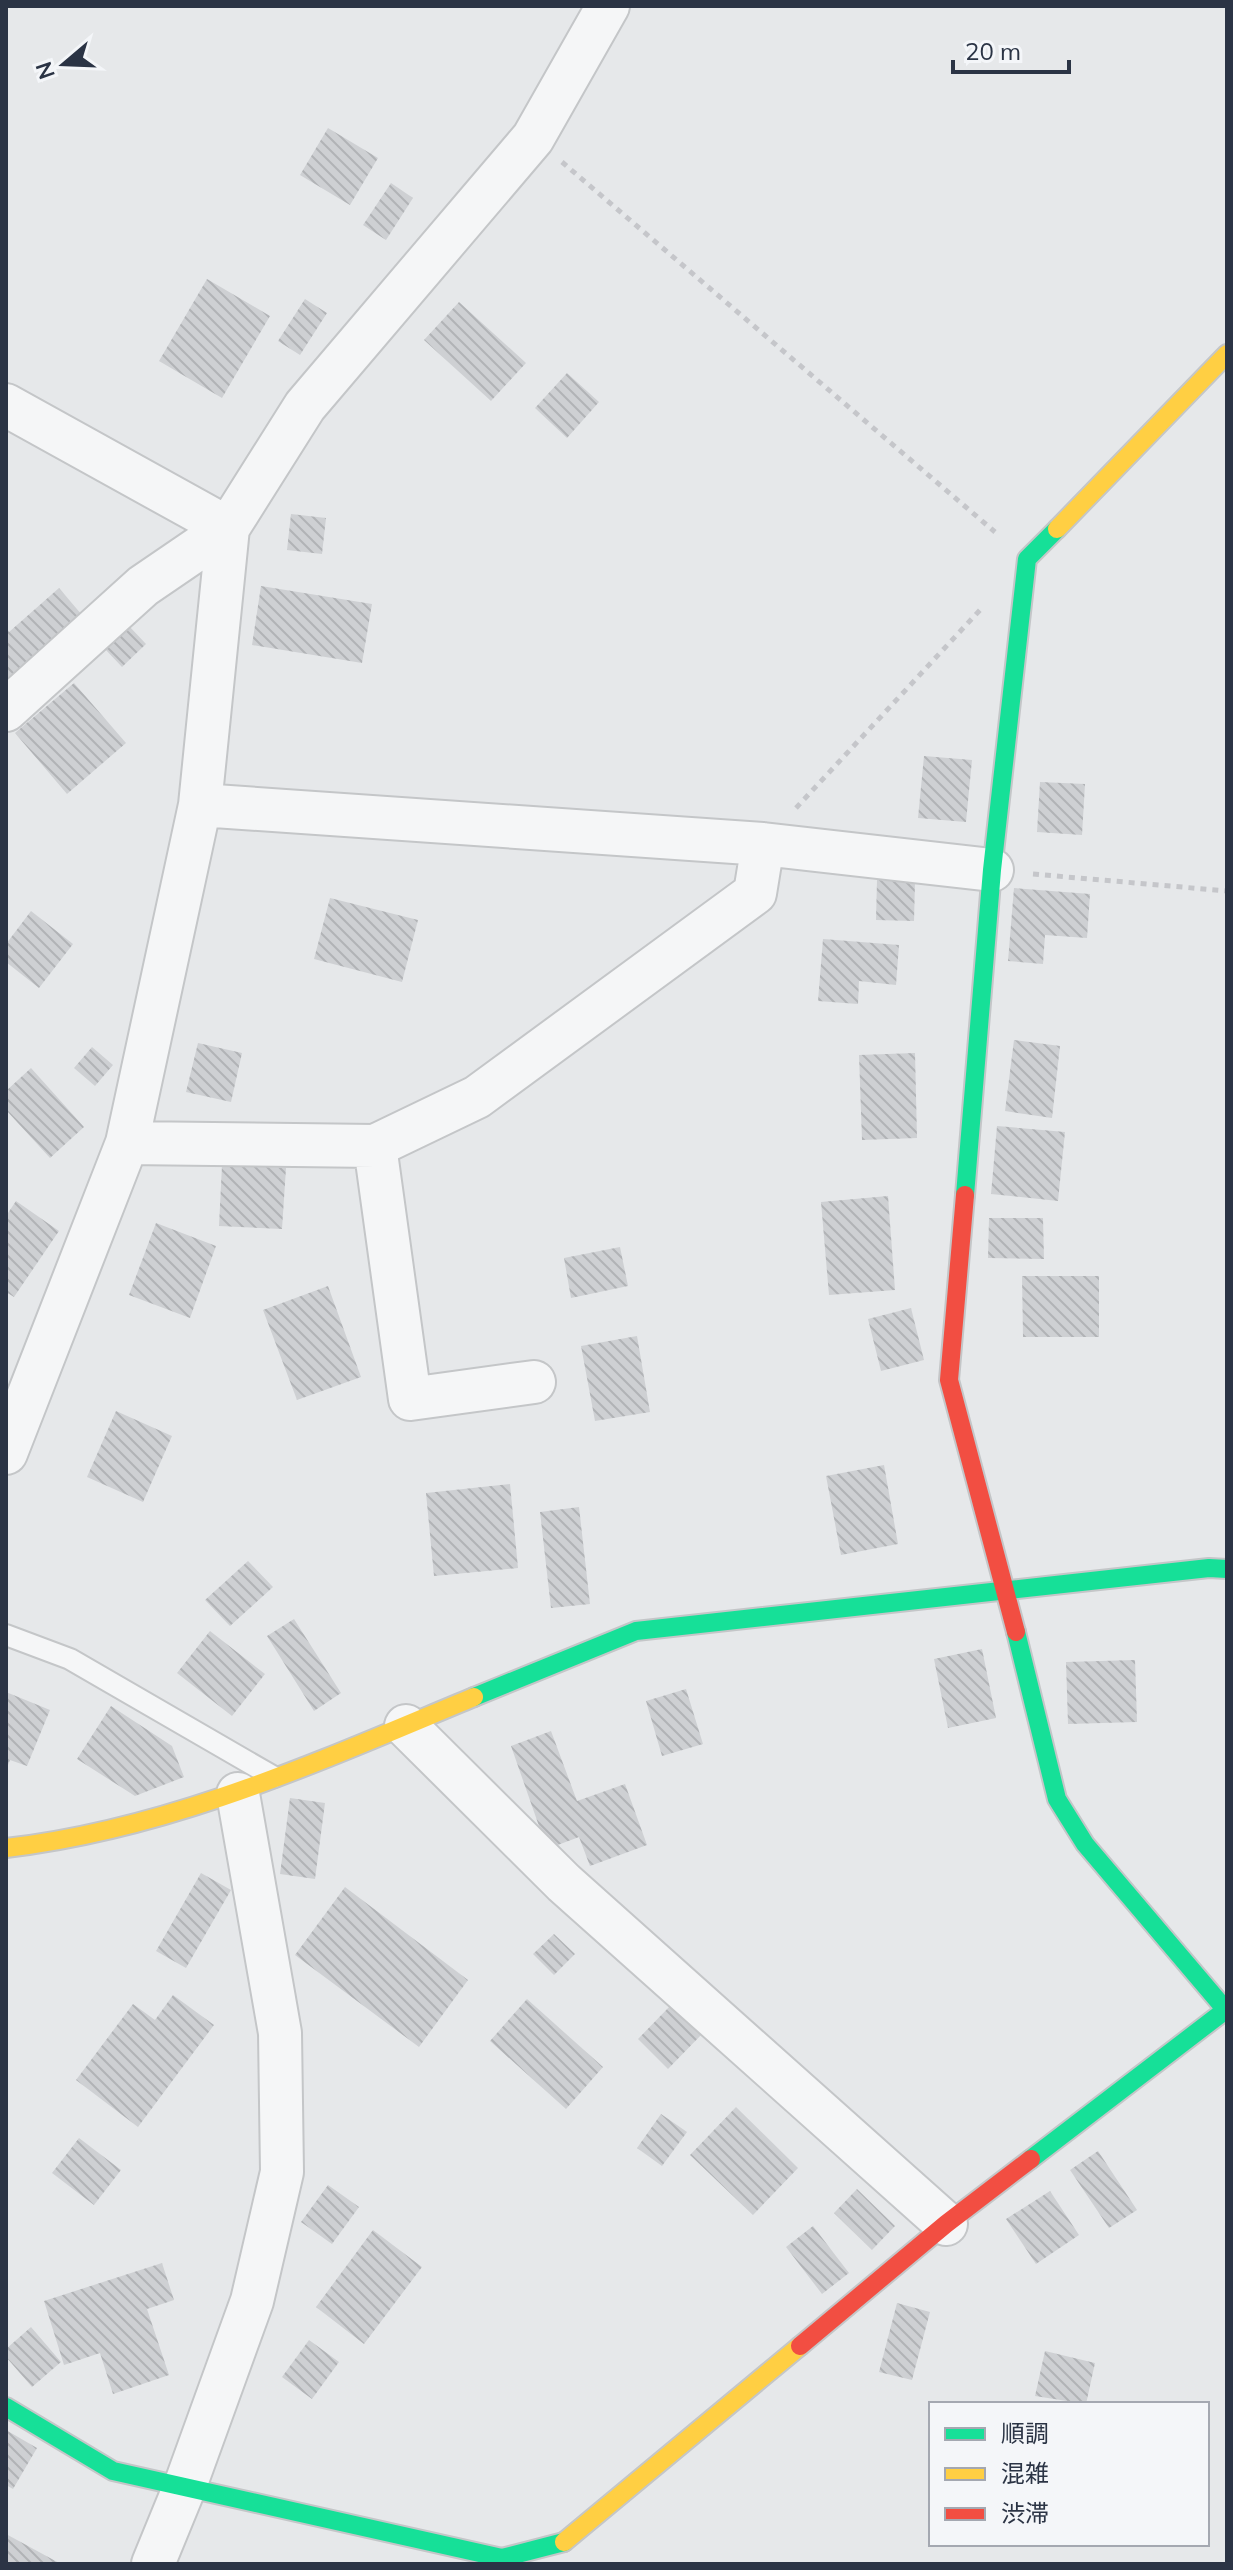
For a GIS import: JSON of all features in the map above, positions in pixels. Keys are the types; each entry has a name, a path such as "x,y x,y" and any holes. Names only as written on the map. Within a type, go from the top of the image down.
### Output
{"street":[{"path":"6,710 143,586 228,528 305,406 533,138 608,6"},
{"path":"6,2407 113,2471 502,2558 567,2541 946,2224 1226,2009 1085,1844 1057,1799 1041,1745 1006,1588 949,1380 992,870 1027,559 1227,354"},
{"path":"6,405 228,528"},
{"path":"6,1453 127,1143 200,805 228,528"},
{"path":"200,805 763,844 992,870"},
{"path":"127,1143 375,1146 477,1097 755,893 763,844"},
{"path":"375,1146 410,1399 534,1382"},
{"path":"6,1848 75,1840 238,1794 636,1631 1006,1588 1209,1568 1227,1569"},
{"path":"406,1726 564,1883 946,2224"},
{"path":"153,2564 185,2486 252,2301 282,2172 280,2033 238,1794"}],"lane":[{"path":"6,1635 70,1659 277,1778"}],"path":[{"path":"533,138 1027,559"},
{"path":"763,844 984,605"},
{"path":"992,870 1227,891"}],"building":[{"path":"328,128 378,158 350,205 300,175"},
{"path":"391,183 413,198 386,240 363,225"},
{"path":"207,279 270,316 222,398 159,361"},
{"path":"305,299 327,313 300,355 278,341"},
{"path":"459,302 526,363 491,401 424,340"},
{"path":"567,373 599,402 567,438 535,408"},
{"path":"291,514 326,518 322,554 287,550"},
{"path":"261,586 372,604 362,663 252,645"},
{"path":"59,588 82,615 6,680 6,628 9,632"},
{"path":"129,626 146,644 122,667 105,649"},
{"path":"74,683 126,743 67,794 15,733"},
{"path":"924,756 972,760 966,822 918,818"},
{"path":"1040,782 1085,784 1082,835 1037,832"},
{"path":"877,880 915,882 914,921 876,920"},
{"path":"1014,888 1090,894 1087,938 1045,935 1043,964 1008,961"},
{"path":"330,898 418,920 402,982 314,959"},
{"path":"31,911 73,944 39,988 6,962 6,944"},
{"path":"823,939 899,945 896,985 859,981 858,1004 818,1001"},
{"path":"1014,1040 1060,1046 1052,1118 1005,1111"},
{"path":"198,1043 242,1053 231,1102 186,1092"},
{"path":"92,1047 113,1065 95,1086 74,1068"},
{"path":"915,1053 917,1138 862,1140 859,1055"},
{"path":"31,1068 84,1127 50,1158 6,1110 6,1091"},
{"path":"997,1126 1065,1132 1058,1201 991,1194"},
{"path":"222,1165 286,1168 282,1229 219,1226"},
{"path":"888,1196 895,1290 829,1295 821,1202"},
{"path":"16,1201 59,1231 14,1297 6,1292 6,1216"},
{"path":"989,1218 1043,1218 1044,1259 988,1258"},
{"path":"156,1223 216,1246 190,1318 129,1295"},
{"path":"620,1247 628,1286 571,1298 564,1258"},
{"path":"1022,1276 1099,1276 1099,1337 1023,1337"},
{"path":"328,1286 361,1377 297,1400 263,1310"},
{"path":"911,1308 924,1360 881,1371 868,1319"},
{"path":"637,1336 650,1412 595,1421 581,1346"},
{"path":"116,1411 172,1436 143,1502 87,1477"},
{"path":"884,1465 898,1544 841,1555 826,1476"},
{"path":"510,1484 518,1568 434,1576 426,1493"},
{"path":"579,1507 590,1604 551,1608 540,1512"},
{"path":"248,1561 273,1587 230,1626 205,1600"},
{"path":"294,1619 341,1693 314,1711 267,1636"},
{"path":"210,1631 265,1674 232,1716 177,1673"},
{"path":"982,1649 996,1718 948,1728 934,1659"},
{"path":"1135,1660 1137,1722 1068,1724 1066,1662"},
{"path":"686,1689 703,1744 662,1756 646,1701"},
{"path":"6,1692 50,1710 27,1766 10,1760 6,1770"},
{"path":"111,1706 172,1746 184,1777 135,1796 77,1759"},
{"path":"551,1731 577,1801 625,1784 647,1845 590,1866 579,1837 547,1849 511,1746"},
{"path":"290,1798 325,1803 315,1879 280,1874"},
{"path":"201,1873 231,1890 186,1968 156,1951"},
{"path":"345,1887 468,1980 419,2047 295,1955"},
{"path":"554,1934 575,1954 554,1975 533,1954"},
{"path":"173,1995 214,2025 138,2127 76,2080 133,2004 155,2020"},
{"path":"527,1999 603,2067 566,2109 490,2041"},
{"path":"672,2004 703,2033 668,2069 638,2039"},
{"path":"736,2107 798,2168 753,2215 690,2155"},
{"path":"661,2114 687,2132 662,2166 637,2148"},
{"path":"79,2138 121,2170 94,2205 52,2173"},
{"path":"1098,2151 1137,2210 1109,2228 1070,2170"},
{"path":"328,2185 359,2207 332,2244 301,2222"},
{"path":"857,2189 895,2226 872,2250 834,2213"},
{"path":"1050,2191 1079,2235 1036,2264 1006,2219"},
{"path":"813,2226 849,2273 822,2294 786,2247"},
{"path":"373,2230 422,2267 364,2344 316,2307"},
{"path":"162,2263 174,2300 147,2309 169,2375 113,2394 100,2353 64,2365 44,2301"},
{"path":"897,2303 930,2312 912,2380 879,2372"},
{"path":"31,2327 61,2362 32,2387 6,2357 6,2349"},
{"path":"309,2340 339,2362 312,2399 282,2377"},
{"path":"1045,2351 1095,2363 1086,2402 1035,2396"},
{"path":"6,2430 37,2448 13,2489 6,2485"},
{"path":"6,2534 61,2564 6,2564"}],"traffic: fast":[{"path":"965,1195 992,870 1027,559 1057,529"},
{"path":"474,1697 636,1631 1209,1568 1227,1569"},
{"path":"1016,1632 1057,1799 1085,1844 1225,2009"},
{"path":"1031,2159 1227,2009"},
{"path":"6,2407 113,2471 502,2558 564,2542"}],"traffic: slow":[{"path":"1057,529 1227,354"},
{"path":"6,1848 67,1839 187,1808 303,1767 474,1697"},
{"path":"564,2542 800,2346"}],"traffic: jam":[{"path":"965,1195 949,1380 1016,1632"},
{"path":"800,2346 946,2224 1031,2159"}]}
